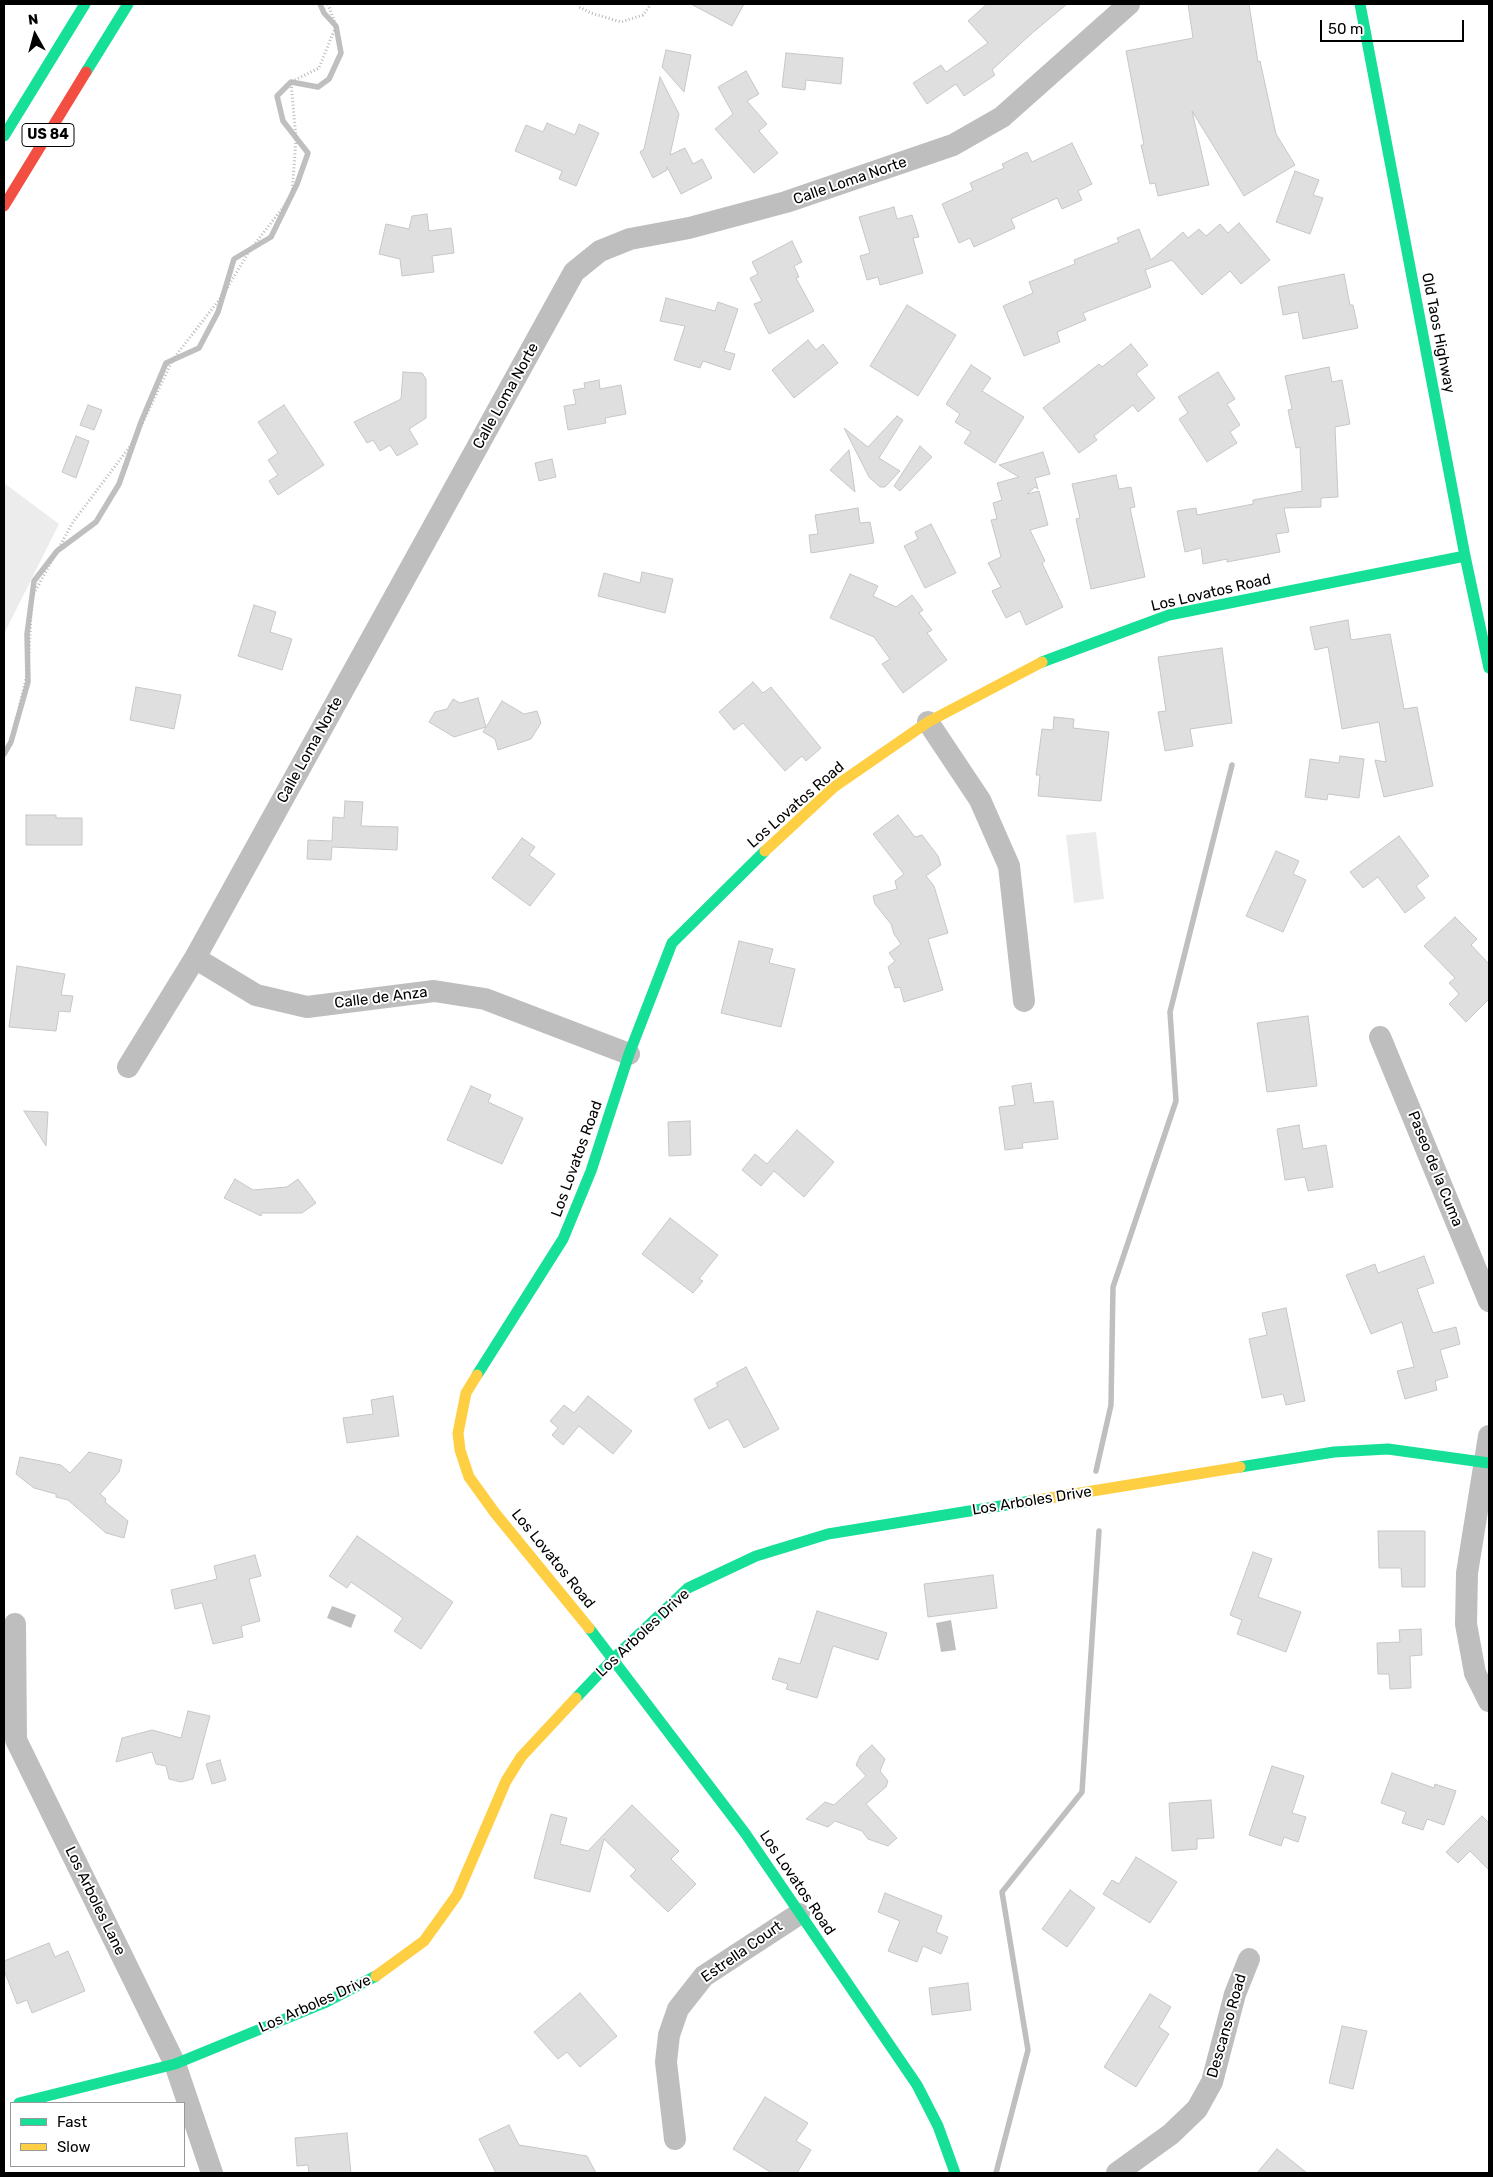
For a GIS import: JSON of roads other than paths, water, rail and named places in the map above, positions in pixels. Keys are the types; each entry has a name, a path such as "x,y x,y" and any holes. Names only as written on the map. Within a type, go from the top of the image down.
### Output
{"main road":[{"name":"US 84","path":"4,136 85,4"},
{"name":"US 84","path":"4,206 128,4"},
{"path":"93,63 140,4"},
{"name":"Old Taos Highway","path":"1360,4 1465,556 1481,594 1489,668"},
{"name":"Los Lovatos Road","path":"955,2173 938,2126 917,2085 745,1833 614,1658 495,1513 469,1477 460,1450 458,1433 466,1393 563,1239 592,1171 629,1054 672,943 750,865 834,788 928,722 1047,659 1169,615 1465,556"},
{"name":"Los Arboles Drive","path":"24,2102 175,2064 324,2003 377,1976 424,1941 457,1895 506,1781 521,1757 614,1658 688,1588 756,1556 828,1534 1334,1452 1388,1449 1487,1463"}],"street":[{"name":"Calle Loma Norte","path":"128,1067 195,958 574,272 600,251 630,239 689,228 786,202 953,145 1002,117 1129,4"},
{"path":"928,722 980,800 1009,866 1024,1002"},
{"name":"Calle de Anza","path":"195,958 256,995 307,1007 434,991 485,999 629,1054"},
{"name":"Paseo de la Cuma","path":"1380,1037 1489,1301"},
{"path":"1489,1436 1487,1463 1467,1573 1466,1624 1475,1673 1489,1701"},
{"name":"Los Arboles Lane","path":"15,1624 16,1740 175,2064 212,2173"},
{"name":"Estrella Court","path":"675,2138 666,2062 669,2035 678,2009 704,1976 799,1914"},
{"name":"Descanso Road","path":"1117,2173 1171,2134 1185,2122 1201,2102 1212,2082 1235,1994 1250,1958"}],"waterway":[{"path":"4,754 11,742 28,682 27,634 34,581 57,551 96,522 119,484 141,422 166,363 199,348 218,312 234,259 271,237 297,184 308,153 283,121 277,96 291,82 318,87 329,79 341,53 336,26 324,13 320,4"},
{"path":"1096,1471 1111,1405 1113,1287 1176,1101 1170,1012 1232,765"},
{"path":"996,2173 1028,2050 1002,1892 1082,1792 1099,1531"}]}
